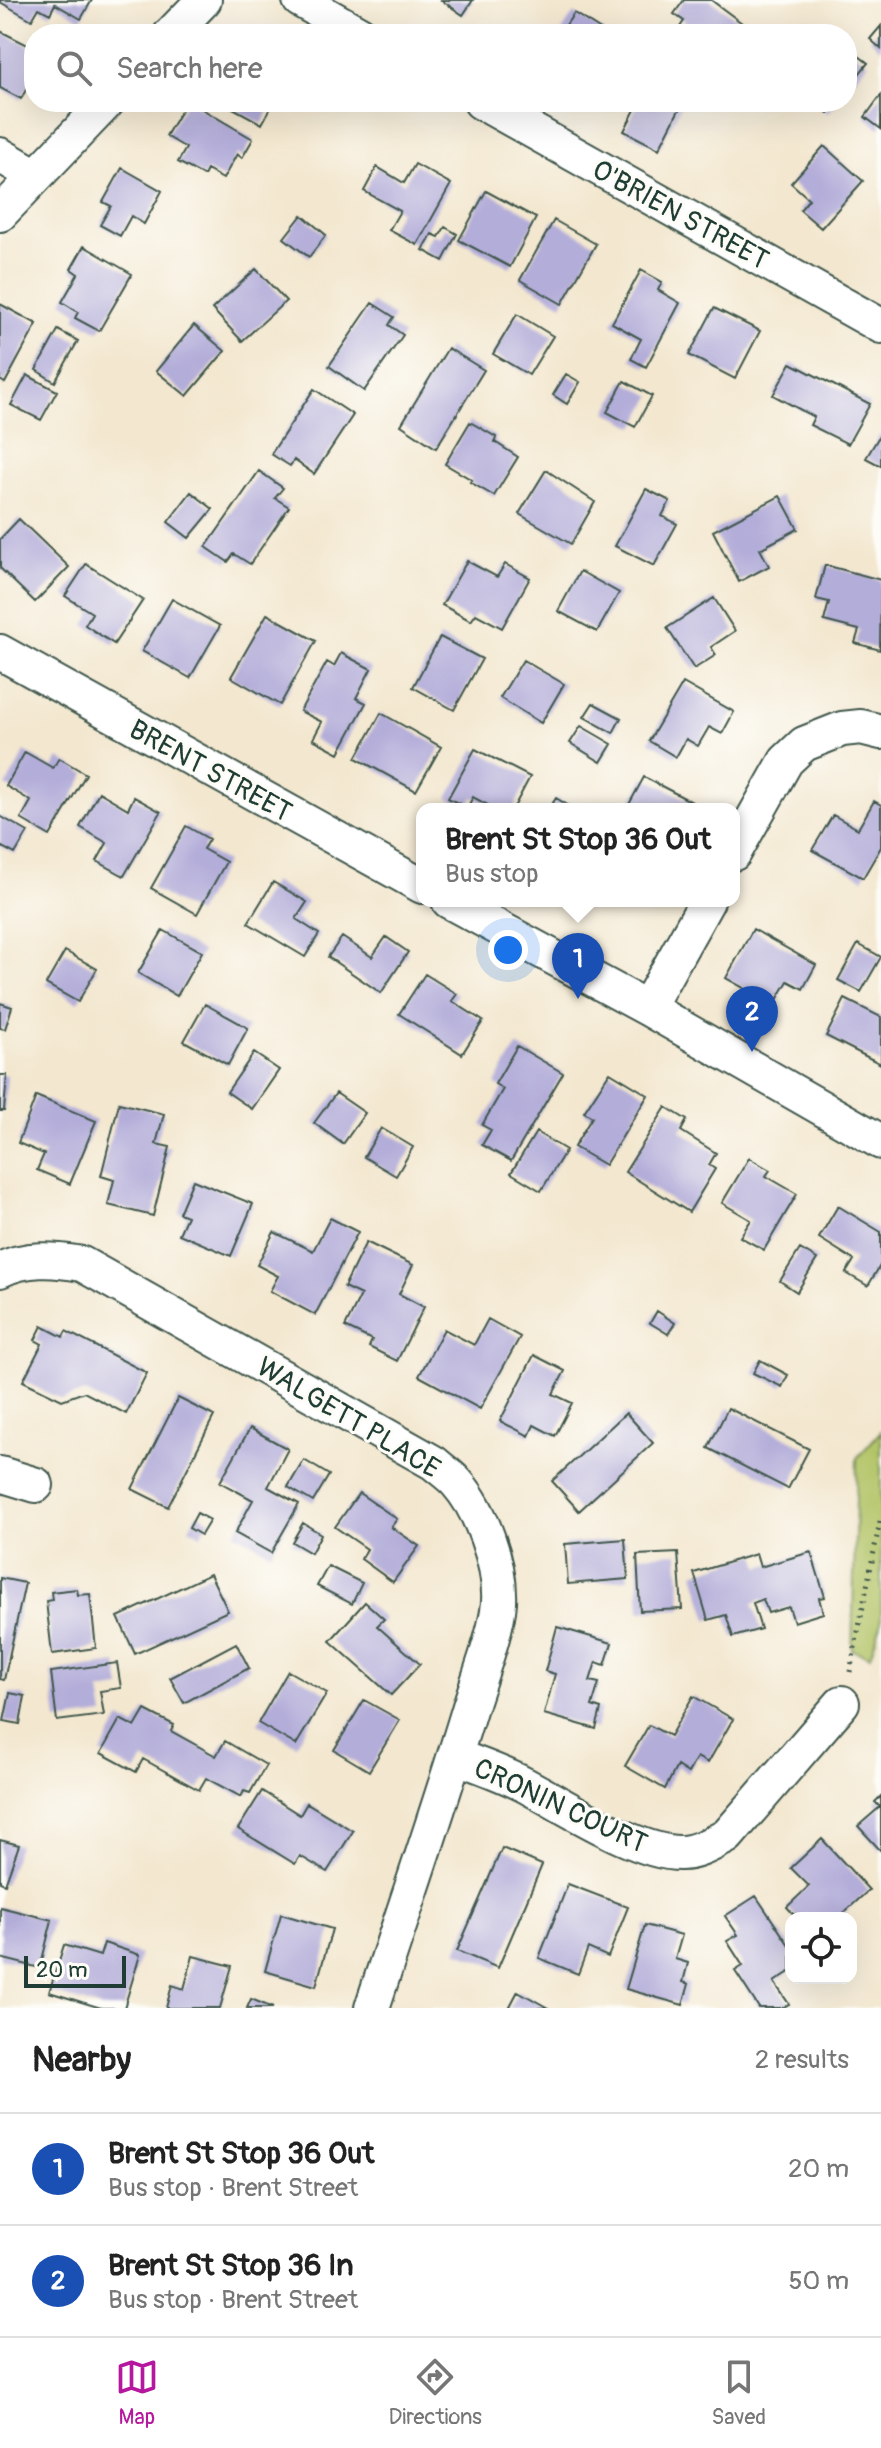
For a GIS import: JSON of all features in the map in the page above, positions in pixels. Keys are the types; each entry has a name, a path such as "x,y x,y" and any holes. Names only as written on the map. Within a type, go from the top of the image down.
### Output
{"street":[{"path":"181,24 204,0"},
{"path":"300,0 342,24"},
{"path":"0,214 97,112"},
{"name":"O'BRIEN STREET","path":"499,112 881,326"},
{"path":"0,155 36,176"},
{"name":"BRENT STREET","path":"0,652 416,883"},
{"path":"740,842 786,761 804,744 842,729 861,727 881,732"},
{"path":"460,907 647,1008 881,1142"},
{"path":"647,1008 704,907"},
{"name":"WALGETT PLACE","path":"0,1270 29,1260 57,1259 82,1264 434,1463 458,1484 475,1511 489,1541 499,1602 455,1756 372,2008"},
{"path":"0,1474 36,1485"},
{"name":"CRONIN COURT","path":"455,1756 520,1782 632,1842 682,1853 706,1847 727,1836 842,1703"}],"path":[{"path":"842,1703 855,1655 881,1516"}],"green space":[{"path":"881,1431 881,1625 870,1656 852,1650 857,1458"}],"building":[{"path":"0,0 92,0 81,19 55,4 50,14 39,8 32,20"},
{"path":"441,0 473,0 463,15"},
{"path":"684,0 711,0 743,24 682,24 684,21 674,14"},
{"path":"574,13 591,24 567,24"},
{"path":"881,26 881,49 870,39"},
{"path":"0,31 24,43 24,93 21,99 0,88"},
{"path":"857,55 868,63 857,77"},
{"path":"881,95 881,129 865,117"},
{"path":"180,112 207,112 253,139 242,158 237,154 223,179 207,170 204,176 178,162 186,148 166,136"},
{"path":"240,112 269,112 262,124"},
{"path":"634,112 678,112 659,149 624,131"},
{"path":"824,146 863,181 821,228 800,210 809,199 791,183"},
{"path":"415,164 451,184 417,245 389,230 400,211 364,191 377,167 404,183"},
{"path":"122,168 162,191 144,224 131,216 120,236 100,225 111,206 103,202"},
{"path":"486,191 536,218 510,267 459,240"},
{"path":"302,215 326,235 309,257 284,238"},
{"path":"554,220 596,244 562,304 520,280"},
{"path":"445,227 457,234 443,261 423,250 432,234 439,237"},
{"path":"84,246 132,274 99,331 75,318 78,312 62,302 78,274 71,269"},
{"path":"256,269 286,301 242,341 212,309"},
{"path":"641,270 662,282 658,290 680,303 646,367 631,359 641,339 612,323"},
{"path":"372,303 394,317 389,325 403,335 364,391 329,366"},
{"path":"0,304 37,324 5,383 0,380"},
{"path":"714,308 760,331 735,379 689,355"},
{"path":"517,314 553,336 529,375 493,354"},
{"path":"194,325 225,351 187,396 156,371"},
{"path":"58,330 78,341 55,382 36,370"},
{"path":"448,348 484,370 436,448 401,425"},
{"path":"791,363 870,404 848,444 810,425 814,417 773,395"},
{"path":"566,374 580,382 567,404 553,395"},
{"path":"27,375 57,391 41,420 11,405"},
{"path":"624,381 652,396 635,427 607,412"},
{"path":"314,389 353,415 314,474 294,460 290,466 271,454"},
{"path":"470,422 496,437 495,442 518,457 494,496 445,464"},
{"path":"881,433 881,466 866,458"},
{"path":"546,470 595,502 571,544 519,514"},
{"path":"259,471 283,488 275,498 289,507 250,564 234,554 228,562 206,547"},
{"path":"646,489 670,501 662,516 677,524 654,566 615,546"},
{"path":"191,492 213,509 189,538 168,522"},
{"path":"780,496 798,529 760,549 769,566 739,582 713,531"},
{"path":"19,519 69,567 35,602 0,568 0,539"},
{"path":"467,561 497,577 505,564 530,578 502,628 476,614 471,621 442,605"},
{"path":"86,564 143,600 114,644 85,625 92,613 65,596"},
{"path":"825,565 881,580 880,650 855,643 859,630 824,621 829,602 816,599"},
{"path":"580,571 619,593 597,632 558,611"},
{"path":"714,598 735,631 711,647 716,655 694,669 667,628"},
{"path":"172,599 220,626 190,678 142,651"},
{"path":"267,614 316,641 280,705 231,677"},
{"path":"440,637 482,659 454,710 413,687"},
{"path":"341,653 371,669 356,698 366,703 339,753 313,739 322,722 300,711 327,662 334,666"},
{"path":"523,660 564,684 541,723 500,698"},
{"path":"683,683 734,712 722,734 709,727 698,746 686,739 676,757 649,741"},
{"path":"593,703 621,718 613,733 584,717"},
{"path":"381,713 441,747 416,791 356,758"},
{"path":"581,726 612,744 601,762 570,743"},
{"path":"475,749 530,777 516,803 484,803 473,797 470,803 458,803 448,798"},
{"path":"25,752 53,768 59,758 86,774 50,836 21,819 31,801 6,786"},
{"path":"644,777 692,802 691,803 630,803"},
{"path":"99,792 128,809 134,797 161,812 124,876 97,861 107,843 80,827"},
{"path":"874,801 881,805 881,847 863,878 812,850 833,815 858,829"},
{"path":"0,816 28,832 15,854 0,846"},
{"path":"186,826 209,839 203,849 226,862 197,914 151,888"},
{"path":"273,882 307,902 296,919 319,934 305,957 248,923"},
{"path":"753,929 816,965 803,989 788,981 774,1005 726,978"},
{"path":"163,930 202,952 177,996 138,973"},
{"path":"342,937 372,957 386,937 408,952 381,993 328,957"},
{"path":"858,944 881,957 861,992 838,980"},
{"path":"65,951 97,969 78,1002 46,984"},
{"path":"425,974 457,994 452,1001 483,1021 462,1054 399,1014"},
{"path":"845,999 881,1017 881,1064 826,1036"},
{"path":"0,1003 12,1007 5,1029 0,1028"},
{"path":"205,1004 248,1028 228,1065 184,1041"},
{"path":"517,1046 563,1073 511,1161 482,1145 491,1130 482,1125 503,1089 495,1084"},
{"path":"254,1053 279,1070 252,1109 227,1092"},
{"path":"610,1072 648,1095 605,1165 574,1147 592,1117 584,1112"},
{"path":"0,1075 7,1075 4,1111 0,1111"},
{"path":"336,1093 365,1113 343,1144 314,1123"},
{"path":"36,1096 96,1121 70,1184 37,1170 44,1154 18,1143"},
{"path":"119,1103 164,1114 156,1144 170,1147 153,1216 108,1205 114,1180 101,1176"},
{"path":"666,1107 687,1120 681,1131 716,1153 709,1165 715,1169 689,1212 625,1172"},
{"path":"381,1128 413,1147 396,1176 364,1157"},
{"path":"536,1132 566,1150 541,1191 511,1173"},
{"path":"749,1158 770,1170 766,1176 797,1194 764,1250 740,1237 751,1220 722,1203"},
{"path":"193,1180 253,1204 231,1256 179,1234 187,1216 179,1213"},
{"path":"838,1206 881,1232 881,1264 868,1286 846,1273 854,1260 819,1238"},
{"path":"330,1218 358,1232 315,1315 270,1291 278,1276 257,1265 274,1232 313,1251"},
{"path":"366,1242 413,1265 399,1294 424,1307 397,1361 369,1347 372,1340 345,1327 361,1295 344,1287"},
{"path":"800,1249 817,1259 797,1292 780,1281"},
{"path":"657,1311 675,1323 668,1334 650,1323"},
{"path":"488,1319 520,1337 480,1409 419,1376 444,1329 474,1345"},
{"path":"42,1326 63,1337 66,1331 147,1373 126,1414 84,1392 62,1400 23,1381 42,1344 35,1340"},
{"path":"534,1355 565,1371 553,1394 572,1403 555,1436 534,1425 529,1436 500,1421"},
{"path":"760,1360 788,1375 782,1387 753,1373"},
{"path":"178,1398 214,1416 168,1507 132,1489"},
{"path":"728,1408 809,1449 788,1489 708,1448"},
{"path":"626,1413 653,1443 579,1511 552,1481"},
{"path":"250,1428 288,1449 268,1487 299,1504 271,1553 235,1533 253,1500 220,1482"},
{"path":"304,1460 329,1475 313,1502 288,1487"},
{"path":"359,1493 397,1519 391,1527 419,1546 393,1582 361,1559 367,1549 335,1527"},
{"path":"197,1513 210,1520 201,1535 189,1528"},
{"path":"303,1523 321,1534 311,1553 292,1542"},
{"path":"625,1539 628,1579 568,1584 565,1544"},
{"path":"811,1552 825,1597 819,1598 823,1613 794,1622 789,1607 768,1613 763,1599 753,1603 761,1629 733,1637 726,1615 708,1620 694,1573 756,1554 760,1567"},
{"path":"678,1553 682,1609 640,1611 637,1555"},
{"path":"328,1566 362,1583 352,1604 317,1586"},
{"path":"210,1574 228,1611 135,1654 118,1617"},
{"path":"0,1578 25,1583 4,1680 0,1679"},
{"path":"77,1589 78,1595 90,1594 96,1648 52,1654 46,1601 52,1600 51,1592"},
{"path":"365,1602 384,1619 377,1626 420,1664 391,1695 330,1641"},
{"path":"557,1627 612,1643 605,1665 596,1662 590,1681 599,1683 592,1706 601,1709 596,1729 544,1714 555,1674 545,1671"},
{"path":"236,1643 249,1668 184,1703 170,1678"},
{"path":"117,1663 121,1688 100,1691 104,1715 57,1721 51,1672"},
{"path":"288,1671 327,1693 296,1745 258,1723"},
{"path":"10,1693 25,1696 20,1724 4,1721"},
{"path":"693,1696 733,1719 708,1763 697,1757 688,1773 677,1766 665,1789 625,1766 649,1725 670,1736"},
{"path":"364,1700 400,1720 369,1771 334,1750"},
{"path":"145,1710 174,1725 171,1731 216,1756 225,1741 266,1765 250,1793 244,1791 241,1797 206,1778 199,1790 143,1759 136,1772 101,1753 120,1719 135,1727"},
{"path":"262,1791 300,1815 307,1803 353,1831 327,1872 300,1856 295,1864 238,1829"},
{"path":"881,1796 881,1851 858,1826 880,1807 875,1802"},
{"path":"822,1839 869,1890 845,1912 792,1912 787,1907 809,1886 791,1868"},
{"path":"0,1840 19,1845 5,1884 0,1882"},
{"path":"502,1848 542,1865 498,1968 457,1951"},
{"path":"568,1884 628,1907 608,1957 588,1948 578,1974 539,1958"},
{"path":"756,1896 785,1939 785,1975 774,1982 789,2004 782,2008 759,2008 735,1971 743,1966 727,1941 738,1935 725,1916"},
{"path":"0,1907 52,1920 40,1968 0,1958"},
{"path":"281,1914 332,1929 316,1986 265,1971"},
{"path":"645,1925 682,1935 675,1959 688,1963 683,1982 689,1984 683,2005 626,1989"},
{"path":"104,1943 140,1955 124,2008 101,2008 49,1992 64,1945 100,1956"},
{"path":"193,1956 232,1966 220,2008 166,2008 172,1985 184,1989"},
{"path":"518,1991 548,2008 509,2008"},
{"path":"251,1999 273,2008 247,2008"}],"place":[{"name":"Brent St Stop 36 Out","path":"578,999"},
{"name":"Brent St Stop 36 In","path":"752,1052"}]}
